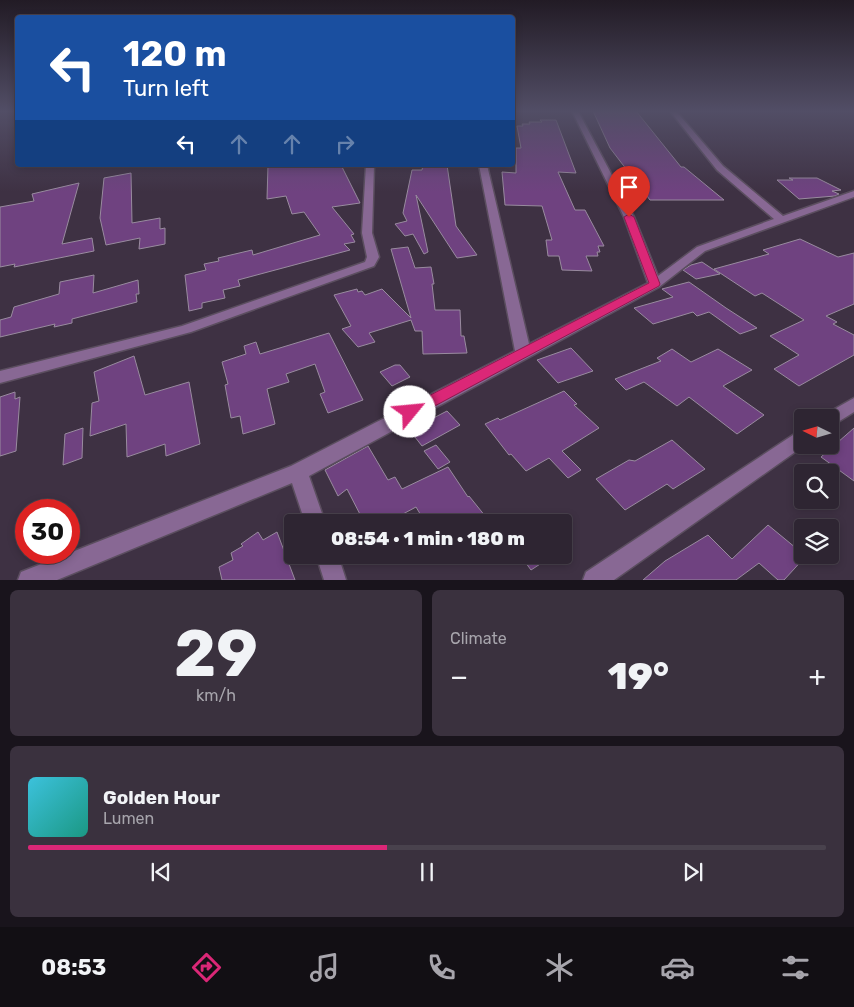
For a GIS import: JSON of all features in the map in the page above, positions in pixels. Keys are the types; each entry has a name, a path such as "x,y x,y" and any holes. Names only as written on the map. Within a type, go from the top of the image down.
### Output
{"street":[{"path":"589,138 629,217 655,284"},
{"path":"695,138 720,168 781,220"},
{"path":"0,377 186,329 370,264 373,257 367,233 370,167"},
{"path":"483,167 523,352"},
{"path":"29,580 298,472 655,284 701,249 854,194"},
{"path":"839,414 854,404"},
{"path":"594,580 794,443"},
{"path":"298,472 312,514"},
{"path":"330,564 336,580"}],"building":[{"path":"519,138 563,138 576,173 558,172 575,210 585,210 604,246 598,246 600,252 597,252 598,256 586,256 592,271 562,270 559,256 548,256 546,240 552,240 542,206 505,205 502,172 516,173 516,148 521,148"},
{"path":"605,138 658,138 681,167 684,167 724,200 650,200 610,148"},
{"path":"268,167 342,167 360,203 332,207 354,234 351,235 355,242 344,244 350,250 238,280 240,286 223,290 225,298 202,303 202,308 189,311 185,275 206,270 204,264 219,261 218,258 252,250 253,255 320,235 304,212 292,214 286,196 267,199"},
{"path":"423,167 447,167 456,226 477,255 457,258 416,195 428,252 424,254 413,234 405,236 395,224 407,221 403,213 412,170 422,170"},
{"path":"131,173 132,223 160,218 160,229 165,228 165,244 139,249 140,238 106,245 100,218 104,178"},
{"path":"789,178 817,178 841,190 832,191 839,194 835,196 799,199 777,180 793,180"},
{"path":"79,183 62,244 92,238 94,251 14,267 15,264 0,267 0,207 34,201 32,194"},
{"path":"800,239 838,257 854,253 854,304 826,316 837,322 833,324 854,335 854,355 799,386 774,369 799,355 770,336 804,320 762,293 755,296 714,269 769,254 763,250"},
{"path":"408,247 415,268 431,267 435,310 460,310 461,336 464,336 467,353 423,354 422,331 415,331 411,320 369,333 375,342 358,347 342,329 351,326 334,295 357,289 358,292 362,291 365,295 382,289 411,318 391,249"},
{"path":"702,262 720,274 696,279 683,270 691,265"},
{"path":"94,275 93,293 138,280 139,294 136,294 137,302 72,319 72,323 54,327 55,324 0,337 0,320 11,317 14,307 59,294 60,282"},
{"path":"689,282 757,328 740,334 709,312 697,316 693,312 653,324 634,308 673,297 662,289"},
{"path":"329,333 363,400 328,413 320,394 325,392 315,364 286,374 289,382 267,389 275,424 243,434 240,416 231,418 225,385 228,384 222,362 246,354 244,346 256,342 260,354"},
{"path":"571,348 593,371 558,383 537,360"},
{"path":"672,349 691,362 718,349 752,370 723,386 764,415 737,434 689,397 677,406 644,382 626,390 615,379 661,361 657,358"},
{"path":"134,356 145,395 189,382 200,444 166,456 165,444 127,457 126,424 90,436 92,403 99,401 94,372"},
{"path":"395,365 400,365 410,377 392,386 380,372"},
{"path":"564,391 577,404 574,405 599,428 562,451 581,470 568,478 549,458 526,471 511,454 509,455 485,424 498,418 500,420"},
{"path":"15,392 15,399 20,397 16,451 0,456 0,397"},
{"path":"447,411 460,425 422,446 411,432 419,428 418,426"},
{"path":"83,428 82,458 63,465 65,434"},
{"path":"854,428 854,481 839,470 839,464 831,464 821,457 824,454 839,454 839,441"},
{"path":"672,440 705,469 673,489 667,484 625,510 596,479 629,460 635,461"},
{"path":"436,445 450,462 438,469 424,451"},
{"path":"368,446 388,480 395,477 402,489 448,467 468,497 484,514 420,514 416,507 403,514 360,514 347,489 338,496 325,470"},
{"path":"768,525 794,546 794,564 799,564 784,580 778,580 759,563 736,580 643,580 665,561 708,535 732,559"},
{"path":"258,532 263,540 277,532 284,551 284,564 289,564 295,580 222,580 219,567 233,560 231,553 243,546 241,544"},
{"path":"527,564 540,564 531,570"}],"route":[{"path":"410,412 655,284 629,217"}]}
